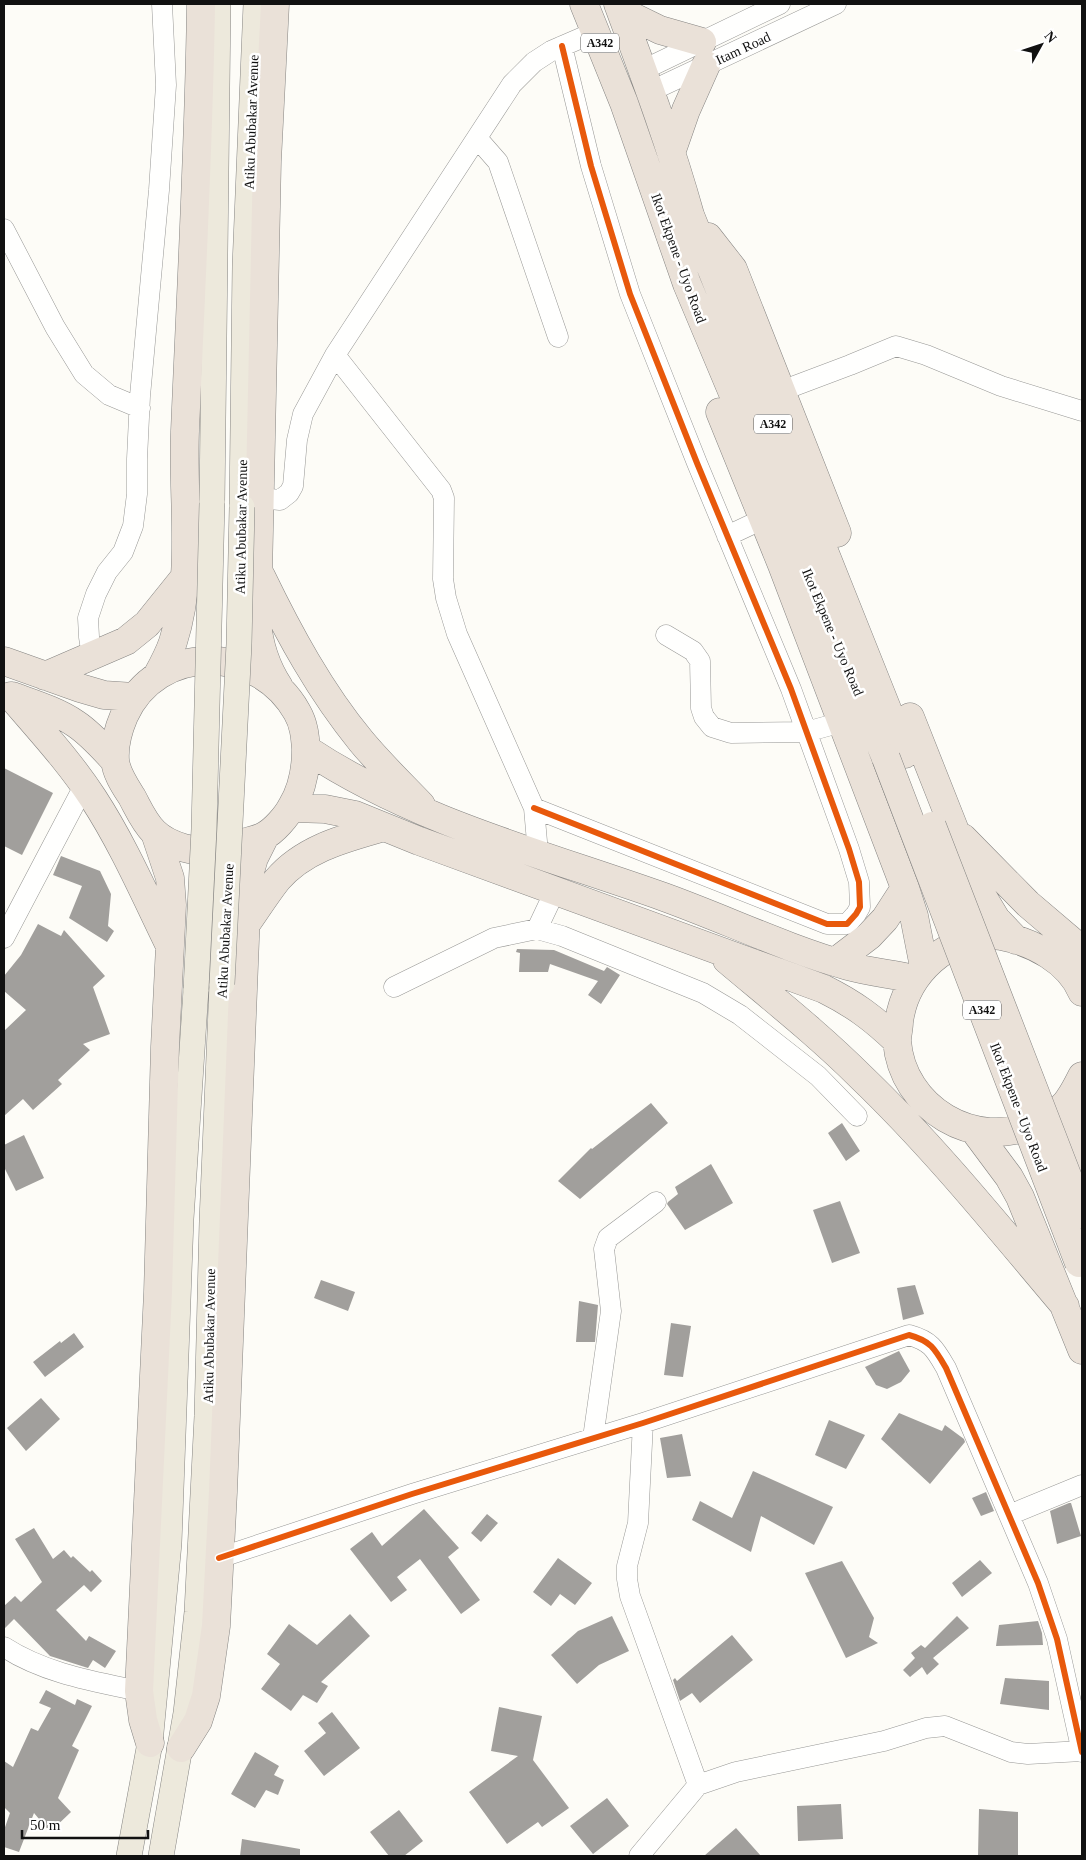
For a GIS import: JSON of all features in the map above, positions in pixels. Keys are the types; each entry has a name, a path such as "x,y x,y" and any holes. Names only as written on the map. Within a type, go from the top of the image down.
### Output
{"highway":[{"path":"157,676 173,644 185,577 185,435 202,4"},
{"path":"181,1748 198,1721 206,1696 216,1626 238,1139 242,974 249,875 254,858 265,836 292,808 301,789 306,769 304,728 297,712 270,673 258,638 258,571 251,502 275,4"},
{"name":"Ikot Ekpene - Uyo Road","path":"584,4 624,103 679,221"},
{"path":"619,8 704,53 671,153"},
{"name":"Ikot Ekpene - Uyo Road","path":"619,8 647,80 671,153 690,293 895,756 1082,1214"},
{"path":"679,221 733,269 978,889 996,919 1016,940"},
{"path":"679,221 670,274 673,286 705,374 905,888 914,916 919,973"},
{"path":"258,571 299,652 333,703 361,741 429,814"},
{"path":"45,676 126,641 147,624 185,577"},
{"path":"265,836 220,851 202,852 170,843 155,833 141,816 122,781 115,761 116,743 119,728 134,697 157,676 176,666 208,660 224,661 255,671 281,691"},
{"path":"4,661 104,695 134,697"},
{"path":"7,694 58,713 77,724 92,736 115,761"},
{"path":"7,694 84,786 117,838 171,947"},
{"path":"306,749 375,790 455,825 666,898 835,962 850,966 919,973"},
{"name":"Ikot Ekpene - Uyo Road","path":"895,756 1080,1268"},
{"path":"292,808 340,811 354,815 554,891 712,947 831,992 875,1020 897,1041"},
{"path":"245,926 277,881 299,861 332,843 384,827"},
{"path":"954,830 1028,904 1082,950"},
{"path":"150,1743 143,1720 139,1691 152,1432 165,1047 172,905 170,878 155,833"},
{"path":"835,962 868,936 885,919 905,888"},
{"path":"1082,992 1071,974 1055,958 1034,947 999,935 967,940 937,956 919,973 900,1008 897,1041 904,1072 921,1098 945,1118 974,1130 999,1133 1025,1128 1048,1117 1069,1100 1082,1076"},
{"path":"712,947 862,1077 945,1164 1065,1306"},
{"path":"1069,1100 1074,1135 1082,1157"},
{"path":"974,1130 1020,1196 1082,1350"}],"main road":[{"name":"Atiku Abubakar Avenue","path":"129,1856 150,1743 169,1543 180,1218 196,989 204,829 212,503 218,4"},
{"name":"Atiku Abubakar Avenue","path":"161,1856 181,1748 197,1612 207,1416 212,1221 238,644 251,502 244,266 256,4"}],"street":[{"path":"92,656 88,618 96,594 107,572 123,552 133,526 137,494 140,408 146,325 160,190 166,85 162,4"},
{"name":"Itam Road","path":"704,53 780,4"},
{"name":"Itam Road","path":"647,80 704,53 836,4"},
{"path":"251,502 280,500 289,493 293,486 297,440 303,414 336,356 512,84 534,62 562,46 595,32"},
{"path":"534,808 827,924 847,924 860,907 859,882 849,849 791,689 727,536 630,294 591,166 562,46"},
{"path":"477,138 498,162 558,337"},
{"path":"4,230 55,327 84,374 109,394 140,408"},
{"path":"781,391 896,346 926,355 1001,386 1082,410"},
{"path":"336,356 441,490 445,504 443,579 446,598 457,634 534,808 538,853"},
{"path":"727,536 763,519"},
{"path":"666,636 694,651 700,661 701,708 704,717 712,727 731,733 806,732 842,722"},
{"path":"4,938 84,786"},
{"path":"537,929 554,891"},
{"path":"394,987 494,938 537,929 562,936 703,993 740,1016 810,1070 857,1116"},
{"path":"593,1438 611,1311 604,1249 608,1238 656,1202"},
{"path":"219,1558 412,1494 643,1423 909,1335 924,1339 934,1348 946,1368 1038,1583 1057,1638 1082,1752 1028,1754 1011,1752 946,1726 926,1728 884,1741 736,1772 698,1785 639,1856"},
{"path":"643,1423 638,1523 627,1566 627,1579 630,1596 698,1785"},
{"path":"1009,1515 1082,1485"},
{"path":"4,1647 19,1657 70,1676 139,1691"}],"building":[{"path":"4,768 53,793 22,855 4,846"},
{"path":"61,856 100,871 111,894 108,926 114,931 107,942 69,918 82,886 53,875"},
{"path":"38,924 61,936 64,930 105,976 93,987 110,1034 83,1044 90,1050 58,1080 62,1084 33,1110 23,1099 4,1116 4,1031 26,1010 4,991 4,976 21,955"},
{"path":"517,949 554,950 604,971 607,967 620,975 601,1004 588,995 598,981 550,964 548,972 519,972 520,953 516,952"},
{"path":"651,1103 668,1123 580,1199 558,1181 591,1148"},
{"path":"842,1123 860,1151 846,1161 828,1133"},
{"path":"24,1135 44,1178 16,1191 4,1167 4,1145"},
{"path":"711,1164 733,1203 685,1230 667,1204 678,1194 675,1187"},
{"path":"840,1201 860,1253 832,1263 813,1210"},
{"path":"321,1280 355,1292 348,1311 314,1298"},
{"path":"915,1285 924,1314 903,1320 897,1288"},
{"path":"579,1301 598,1305 595,1342 576,1342"},
{"path":"671,1323 691,1326 683,1377 664,1375"},
{"path":"74,1333 84,1347 45,1377 33,1362 60,1341 61,1343"},
{"path":"899,1351 910,1371 901,1382 887,1389 876,1385 865,1367"},
{"path":"41,1398 60,1419 26,1451 7,1428"},
{"path":"899,1413 942,1431 945,1425 964,1439 965,1442 930,1484 881,1439"},
{"path":"829,1420 865,1435 846,1469 815,1455"},
{"path":"682,1434 691,1476 667,1478 660,1438"},
{"path":"753,1471 833,1507 814,1545 761,1516 751,1552 692,1520 700,1501 732,1518"},
{"path":"986,1492 994,1511 981,1516 972,1498"},
{"path":"1071,1503 1081,1536 1057,1544 1050,1511"},
{"path":"424,1509 459,1548 448,1557 480,1600 461,1614 420,1559 397,1577 407,1590 391,1602 350,1549 372,1532 382,1546"},
{"path":"487,1514 498,1523 481,1542 471,1533"},
{"path":"34,1528 53,1559 64,1550 71,1558 73,1556 90,1572 92,1570 102,1581 91,1592 84,1585 56,1610 86,1641 89,1636 116,1651 105,1668 93,1660 88,1668 50,1656 14,1619 4,1629 4,1606 15,1596 21,1602 42,1582 15,1539"},
{"path":"558,1558 592,1583 575,1605 560,1594 551,1606 533,1592"},
{"path":"980,1560 992,1573 962,1597 952,1583"},
{"path":"842,1561 874,1618 869,1637 878,1643 846,1658 805,1573"},
{"path":"350,1614 370,1636 321,1682 328,1686 317,1703 303,1695 291,1711 261,1689 280,1664 267,1654 289,1624 317,1645"},
{"path":"612,1616 629,1651 599,1665 577,1684 551,1655 578,1631"},
{"path":"957,1616 969,1628 933,1658 939,1664 927,1675 922,1667 910,1677 903,1670 915,1658 911,1653 921,1645 925,1648"},
{"path":"1038,1621 1043,1645 996,1646 999,1625"},
{"path":"732,1635 753,1660 700,1703 692,1693 680,1701 673,1680 675,1678 677,1681"},
{"path":"1005,1678 1049,1681 1049,1710 1000,1704"},
{"path":"46,1690 75,1705 77,1699 92,1706 72,1746 79,1750 58,1798 71,1812 50,1832 34,1813 19,1852 4,1847 4,1830 10,1813 4,1807 4,1761 13,1767 31,1728 38,1731 51,1708 39,1703"},
{"path":"499,1707 542,1716 533,1760 569,1808 542,1827 538,1822 507,1844 469,1792 518,1756 491,1751"},
{"path":"332,1712 360,1748 324,1776 304,1751 326,1733 318,1723"},
{"path":"255,1752 279,1766 274,1775 284,1780 278,1795 266,1790 255,1808 231,1794"},
{"path":"607,1798 629,1826 593,1854 570,1826"},
{"path":"841,1804 843,1839 798,1841 797,1806"},
{"path":"979,1809 1018,1812 1018,1856 978,1856"},
{"path":"399,1810 423,1841 404,1856 389,1856 370,1832"},
{"path":"736,1828 761,1856 704,1856"},
{"path":"242,1839 300,1849 300,1856 240,1856"}],"cycle path":[{"path":"534,808 827,924 847,924 860,907 859,882 849,849 791,689 697,463 630,294 591,166 562,46"},
{"path":"219,1558 412,1494 643,1423 909,1335 923,1340 932,1347 946,1368 1038,1583 1057,1639 1082,1752"}]}
